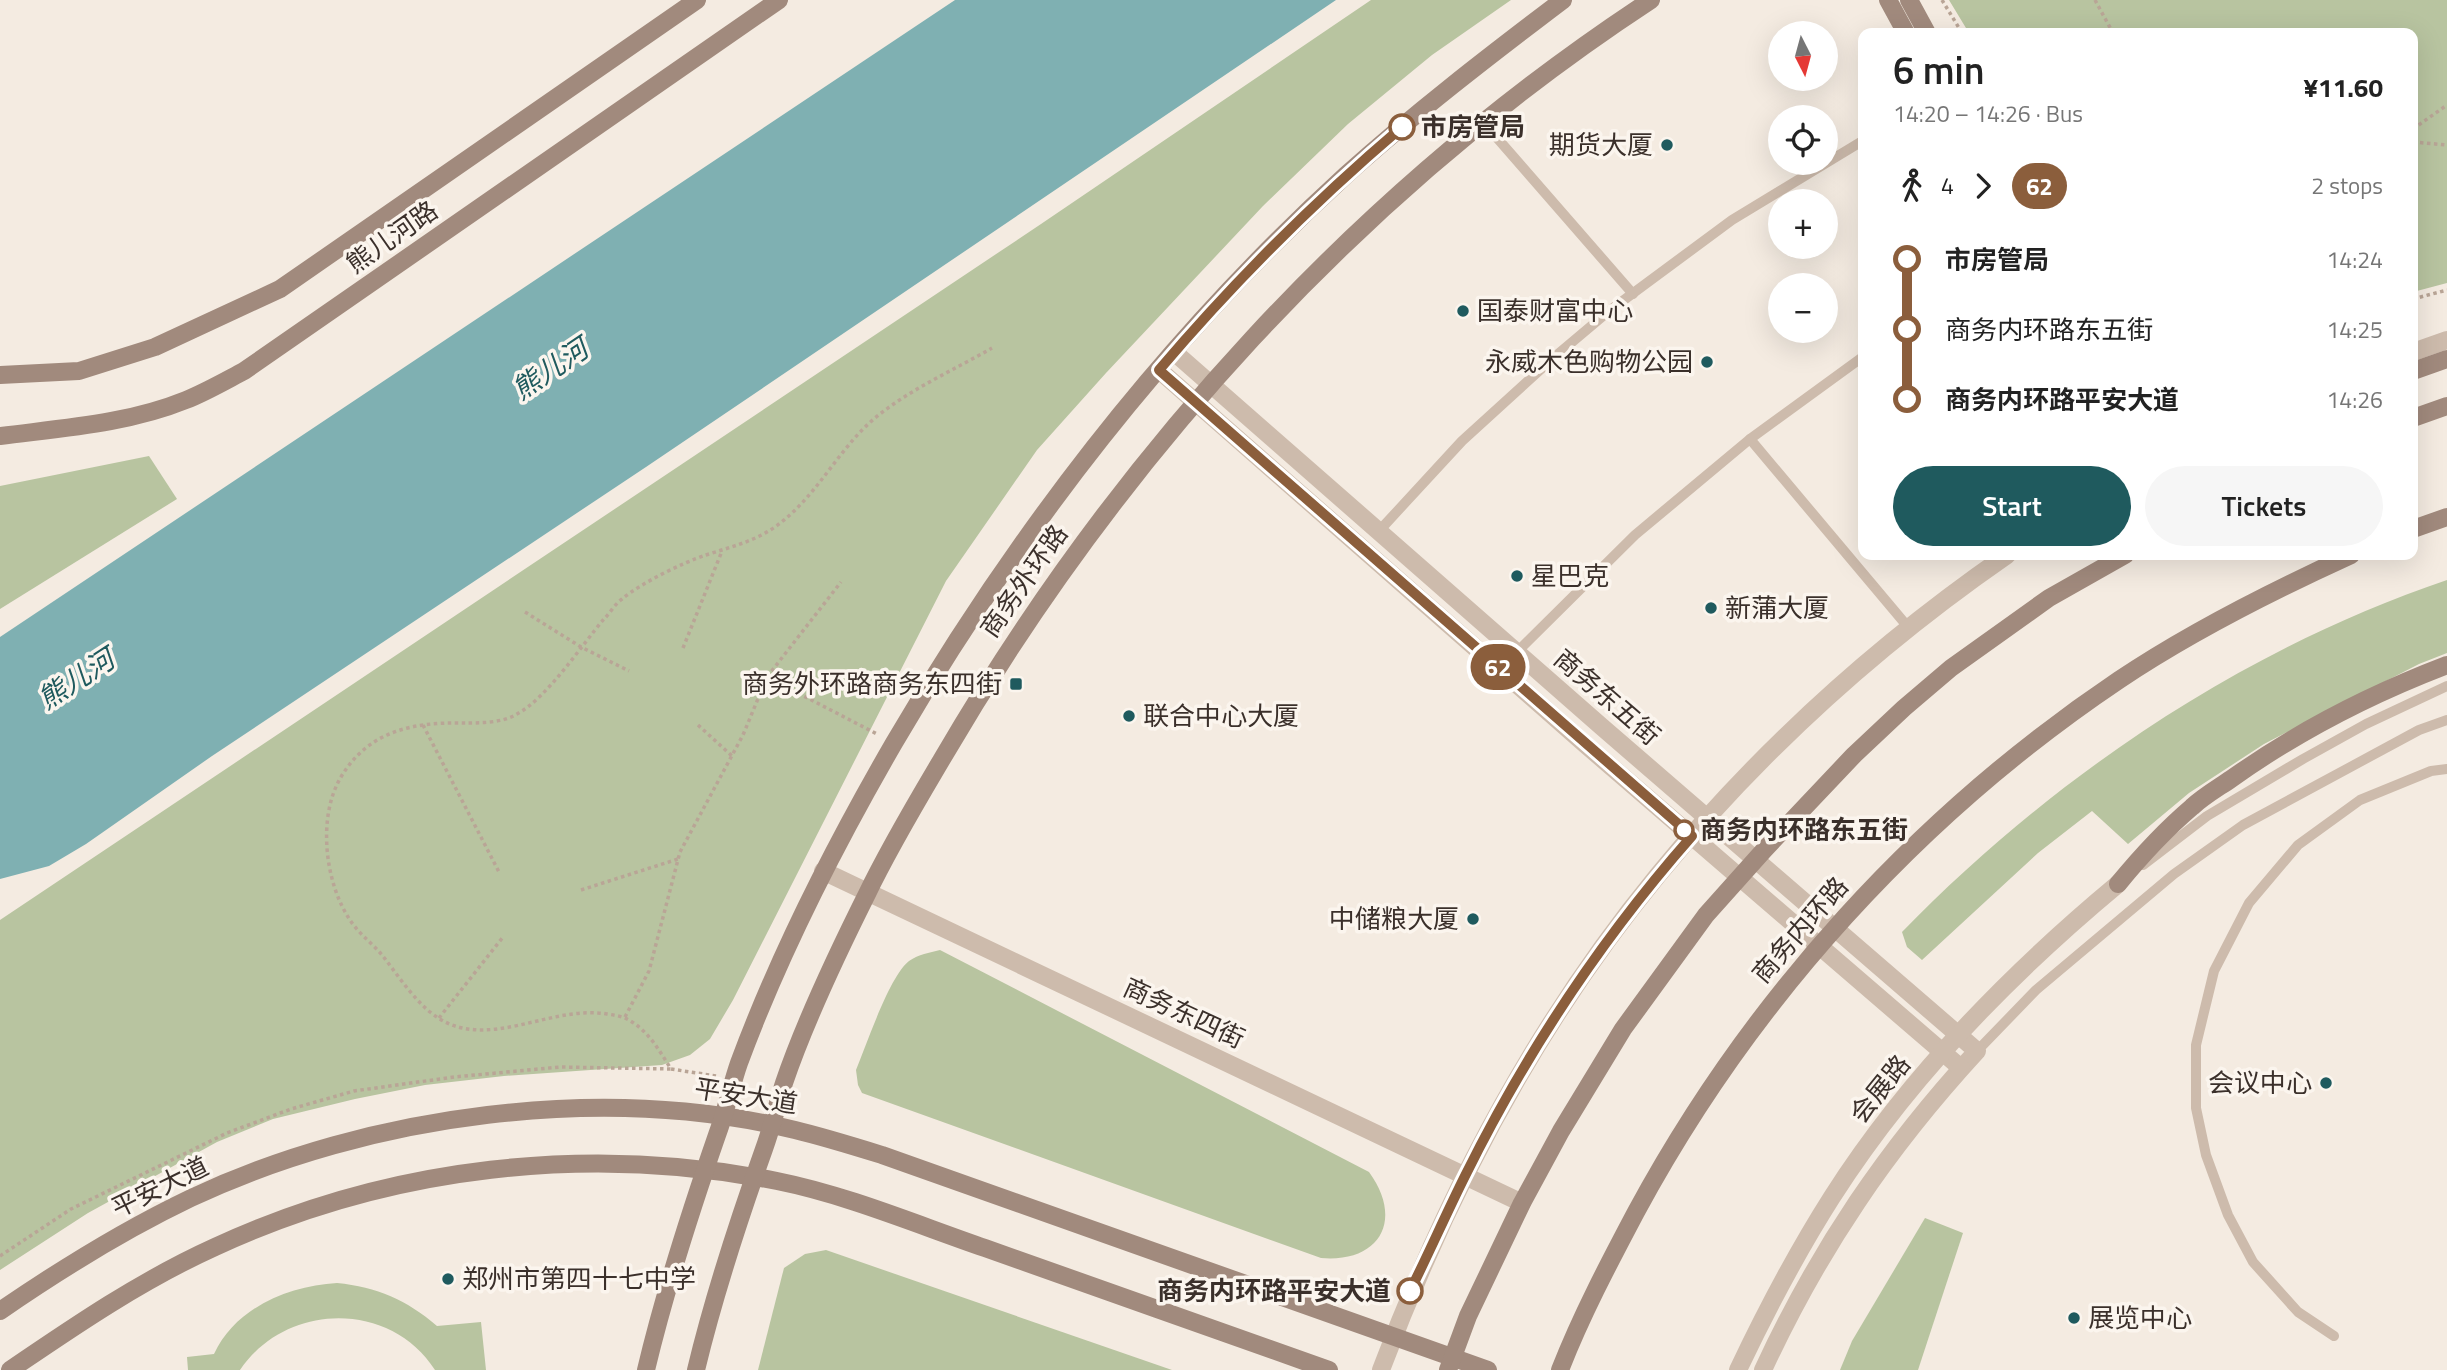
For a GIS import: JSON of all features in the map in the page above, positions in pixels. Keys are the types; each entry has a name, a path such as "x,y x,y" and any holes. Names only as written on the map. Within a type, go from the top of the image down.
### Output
{"street":[{"name":"熊儿河路","path":"0,375 79,371 155,347 281,289 697,0"},
{"name":"熊儿河路","path":"0,436 106,422 145,413 186,400 244,371 779,0"},
{"name":"商务外环路","path":"646,1370 662,1303 734,1079 770,989 823,871 894,743 958,638 1039,517 1122,411 1234,286 1345,176 1438,97 1563,0"},
{"name":"商务外环路","path":"696,1370 709,1315 785,1081 867,893 949,746 992,674 1047,591 1116,497 1195,402 1269,320 1378,212 1484,123 1598,35 1651,0"},
{"path":"1888,0 1903,28"},
{"path":"1909,0 1924,28"},
{"path":"2418,350 2447,340"},
{"name":"商务东五街","path":"1174,352 1977,1051"},
{"path":"2418,369 2447,359"},
{"name":"商务东五街","path":"1159,370 1961,1068"},
{"path":"2418,416 2447,406"},
{"path":"2418,527 2447,517"},
{"path":"1381,1370 1410,1291 1466,1174 1507,1100 1571,994 1658,875 1768,755 1863,664 1908,627 2000,560"},
{"path":"1450,1364 1468,1316 1522,1203 1561,1131 1623,1029 1706,915 1854,755 1951,668 2049,598 2116,560"},
{"name":"商务内环路","path":"1560,1370 1616,1250 1681,1134 1711,1087 1788,981 1888,872 1964,799 2097,696 2206,628 2340,560"},
{"path":"2118,884 2156,840 2193,805 2244,770 2299,734 2369,699 2447,666"},
{"name":"商务东四街","path":"823,871 1466,1174 1522,1203"},
{"name":"会展路","path":"1738,1370 1783,1282 1833,1196 1875,1136 1989,1001 2070,923 2118,884"},
{"name":"会展路","path":"1763,1370 1802,1292 1851,1208 1893,1149 1977,1051"},
{"name":"平安大道","path":"0,1311 88,1253 192,1197 274,1164 350,1140 426,1123 506,1113 593,1107 723,1117 795,1129 882,1155 1393,1336 1450,1364 1488,1370"},
{"path":"10,1370 116,1300 215,1247 293,1215 364,1192 435,1177 511,1167 593,1162 705,1170 782,1182 864,1206 1329,1370"}],"lane":[{"path":"1484,123 1633,293"},
{"path":"1379,531 1462,441 1552,359 1633,293 1732,220 1858,144"},
{"path":"1517,652 1635,535 1750,439 1858,360"},
{"path":"1750,439 1908,627"},
{"path":"2118,884 2219,809 2366,724 2447,686"},
{"path":"1977,1051 2036,990 2183,867 2243,825 2419,730 2447,720"},
{"path":"2334,1336 2298,1312 2253,1262 2228,1215 2206,1155 2196,1108 2196,1045 2214,971 2220,959 2249,903 2298,845 2360,800 2431,771 2447,769"}],"path":[{"path":"1942,0 1959,28"},
{"path":"2095,0 2110,28"},
{"path":"2418,126 2447,106"},
{"path":"2418,142 2447,145"},
{"path":"2418,298 2447,290"},
{"path":"671,1069 645,1031 625,1017 596,1012 566,1015 492,1031 458,1027 432,1014 348,918 334,888 326,840 335,790 340,778 372,743 406,727 422,724 480,723 517,715 544,691 621,599 685,563 756,538 792,514 806,501 858,434 875,418 916,391 992,348"},
{"path":"682,648 722,551"},
{"path":"625,1017 649,971 678,859 743,735 767,677 841,582"},
{"path":"525,612 581,647 629,671"},
{"path":"767,677 894,743"},
{"path":"422,724 499,872"},
{"path":"698,725 732,755"},
{"path":"581,891 678,859"},
{"path":"439,1018 503,937"},
{"path":"0,1256 71,1209 227,1133 290,1109 354,1091 454,1077 561,1067 671,1069 734,1079"}],"green space":[{"path":"1371,0 1511,0 1432,55 1348,124 1263,206 1037,450 946,581 733,1000 710,1039 690,1055 662,1065 504,1076 425,1085 273,1119 217,1142 88,1213 0,1270 0,920 1041,224"},
{"path":"1949,0 2447,0 2447,283 2418,291 2418,28 1966,28"},
{"path":"149,456 177,499 0,609 0,486"},
{"path":"2447,580 2447,653 2419,664 2264,744 2189,793 2128,844 2092,811 2038,853 1922,960 1907,947 1902,932 1960,875 2022,821 2086,771 2154,724 2224,681 2296,643 2371,609"},
{"path":"940,950 1369,1172 1385,1206 1385,1222 1380,1235 1371,1246 1358,1253 1341,1258 1321,1258 862,1093 856,1070 894,981 909,961"},
{"path":"1925,1218 1963,1233 1918,1370 1840,1370 1852,1341"},
{"path":"826,1250 1172,1370 758,1370 784,1268 805,1254"},
{"path":"337,1283 391,1296 437,1326 481,1322 486,1370 435,1370 416,1347 392,1331 366,1321 338,1318 310,1322 284,1331 260,1348 240,1370 188,1370 187,1357 214,1354 236,1324 266,1302 301,1289"}],"water":[{"name":"熊儿河","path":"955,0 1336,0 646,467 212,756 86,844 49,866 0,879 0,637"}],"bus line":[{"name":"62","path":"1402,127 1345,176 1234,286 1159,370 1692,836 1658,875 1571,994 1466,1174 1410,1291"}],"place":[{"name":"市房管局","path":"1402,127"},
{"name":"期货大厦","path":"1667,145"},
{"name":"国泰财富中心","path":"1463,311"},
{"name":"永威木色购物公园","path":"1707,362"},
{"name":"星巴克","path":"1517,576"},
{"name":"新蒲大厦","path":"1711,608"},
{"name":"商务外环路商务东四街","path":"1016,684"},
{"name":"联合中心大厦","path":"1129,716"},
{"name":"商务内环路东五街","path":"1684,830"},
{"name":"中储粮大厦","path":"1473,919"},
{"name":"会议中心","path":"2326,1083"},
{"name":"郑州市第四十七中学","path":"448,1279"},
{"name":"商务内环路平安大道","path":"1410,1291"},
{"name":"展览中心","path":"2074,1318"}]}
